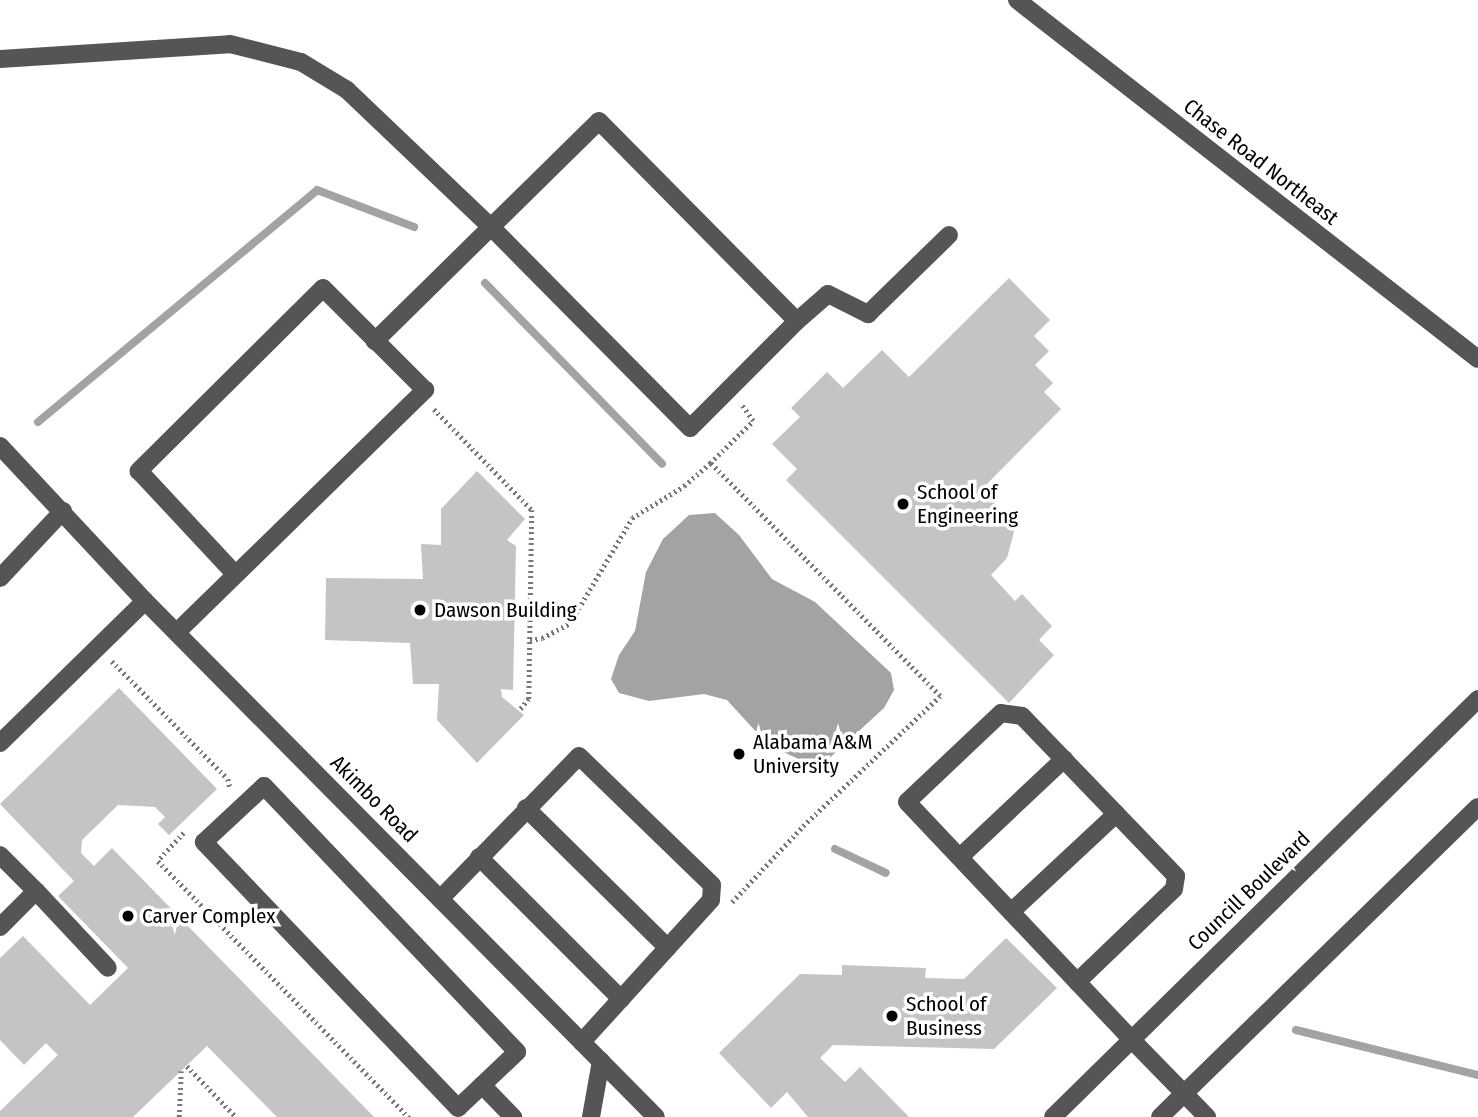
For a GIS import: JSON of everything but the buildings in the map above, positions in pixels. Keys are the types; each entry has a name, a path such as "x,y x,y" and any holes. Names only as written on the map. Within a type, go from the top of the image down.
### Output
{"street":[{"name":"Chase Road Northeast","path":"1017,0 1478,359"},
{"path":"0,59 230,44 301,62 347,90 491,227 690,428 797,321 828,294 868,314 949,235"},
{"path":"375,341 599,121 797,321"},
{"path":"177,632 425,390 323,288 138,471 235,574"},
{"name":"Akimbo Road","path":"0,446 145,601 656,1117"},
{"path":"0,578 63,511"},
{"path":"0,743 145,601"},
{"name":"Councill Boulevard","path":"1053,1117 1478,699"},
{"path":"1077,982 1177,883 1176,876 1022,716 1001,713 907,802 1012,912 1077,982 1131,1039 1206,1117"},
{"path":"440,899 570,761 584,757 712,885 711,900 582,1042"},
{"path":"960,857 1064,759"},
{"path":"264,786 517,1052 482,1085 458,1108 204,842 264,786"},
{"path":"1160,1117 1478,807"},
{"path":"526,808 668,948"},
{"path":"1012,912 1116,814"},
{"path":"0,855 108,968"},
{"path":"479,858 621,999"},
{"path":"0,928 36,891"},
{"path":"591,1117 601,1061"},
{"path":"482,1085 513,1117"}],"path":[{"path":"530,640 542,638 569,622 632,518 684,486 753,421 740,408 749,398"},
{"path":"434,408 532,510 529,699 519,711"},
{"path":"710,463 940,696 803,825 728,907"},
{"path":"187,1066 236,1117"},
{"path":"179,1117 181,1071"}],"shaded area":[{"path":"715,513 739,535 772,579 815,602 891,673 894,690 884,708 824,763 805,762 768,745 727,700 704,694 649,701 619,693 611,679 619,655 635,631 646,572 663,539 689,515"}],"waterway":[{"path":"38,422 317,190 414,227"},
{"path":"485,283 662,464"},
{"path":"835,849 886,873"},
{"path":"1296,1030 1478,1075"}],"place":[{"name":"School of Engineering","path":"903,504"},
{"name":"Dawson Building","path":"420,610"},
{"name":"Alabama A&M University","path":"739,754"},
{"name":"Carver Complex","path":"128,916"},
{"name":"School of Business","path":"892,1016"}]}
